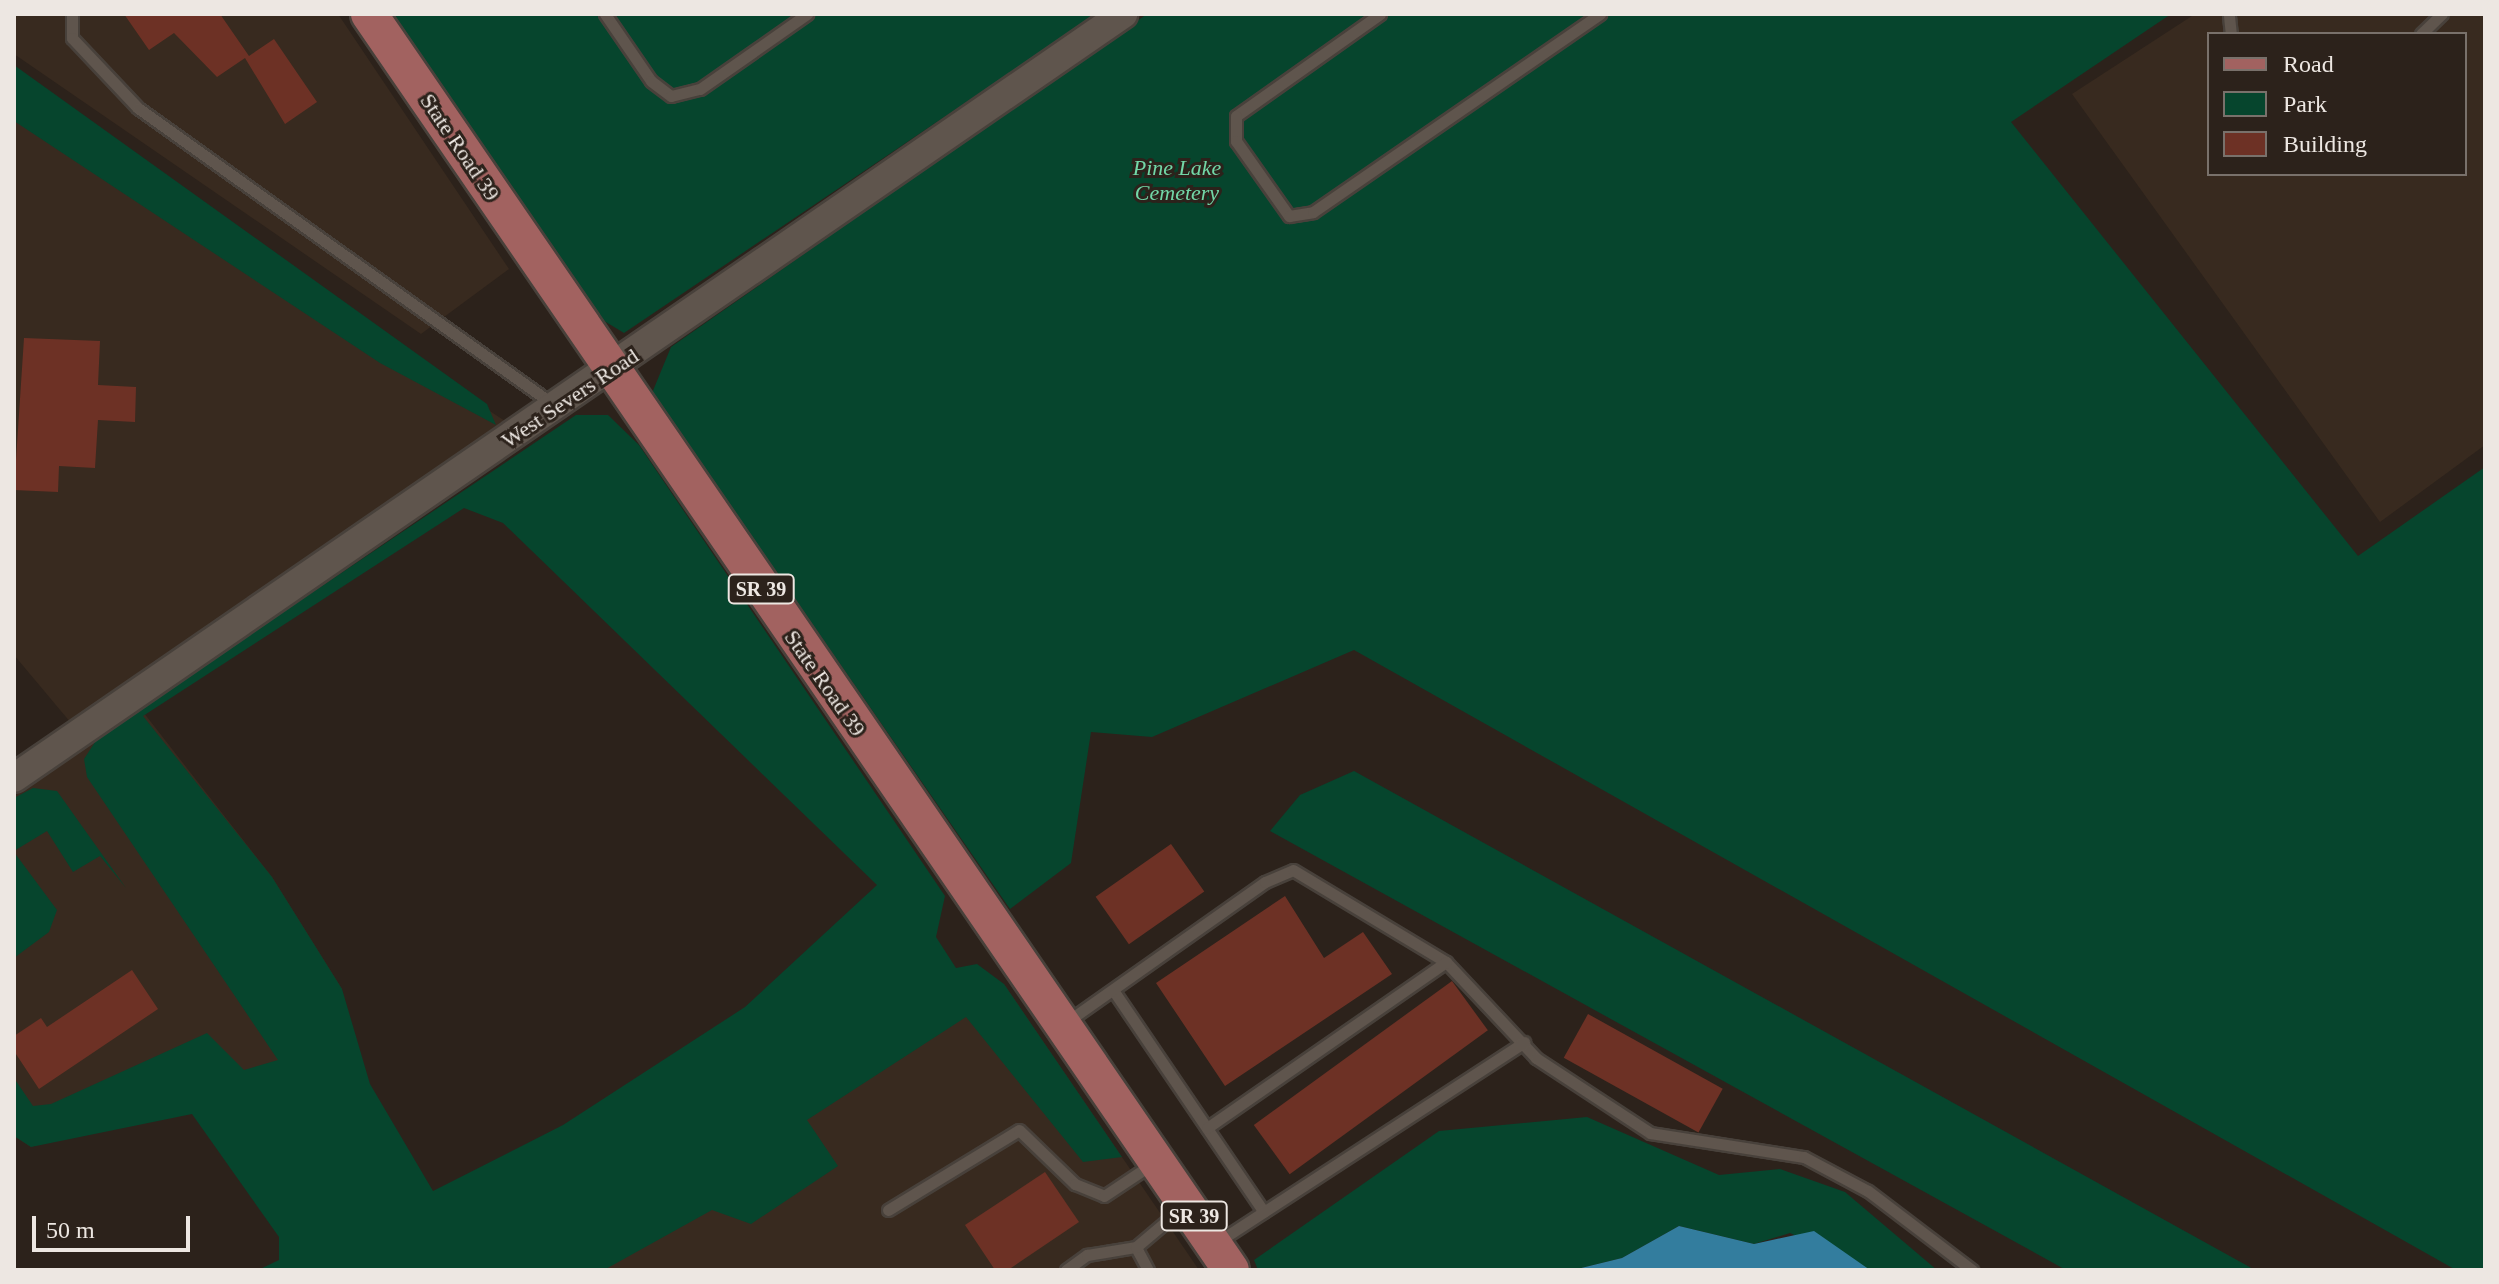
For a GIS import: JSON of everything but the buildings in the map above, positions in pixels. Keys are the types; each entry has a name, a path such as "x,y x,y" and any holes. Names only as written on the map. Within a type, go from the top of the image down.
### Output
{"main road":[{"name":"State Road 39","path":"369,14 1222,1257"}],"street":[{"name":"West Severs Road","path":"14,778 612,371 1123,14"}],"lane":[{"path":"72,14 72,38 138,108 557,407"},
{"path":"605,14 651,81 671,96 700,89 807,14"},
{"path":"1380,14 1236,116 1236,141 1289,216 1313,212 1600,14"},
{"path":"2423,32 2442,14"},
{"path":"1062,1025 1265,882 1293,870 1446,962 1524,1042 1650,1133 1804,1157 1868,1191 1972,1270"},
{"path":"1207,1128 1446,962"},
{"path":"1113,990 1264,1212"},
{"path":"1222,1257 1264,1212 1524,1042"},
{"path":"888,1210 1019,1130 1075,1184 1104,1196 1156,1162"},
{"path":"1066,1270 1087,1255 1136,1247 1186,1205"},
{"path":"1136,1247 1148,1270"}],"shaded area":[{"path":"14,14 338,14 509,269 421,334 14,54"},
{"path":"2195,14 2485,14 2485,445 2380,522 2072,94"},
{"path":"14,99 505,421 71,723 14,655"},
{"path":"140,708 272,877 342,989 320,1056 31,1147 14,1136 14,796"},
{"path":"1004,984 1199,1270 561,1270"}],"green space":[{"path":"391,14 1097,14 624,333 596,316"},
{"name":"Pine Lake Cemetery","path":"1147,14 2171,14 2011,122 2358,556 2485,467 2485,1270 2456,1270 1354,650 1152,737 1091,732 1071,863 1010,909 652,393 671,347"},
{"path":"14,65 487,404 496,425 380,363 14,121"},
{"path":"576,415 608,415 639,445 945,896 936,937 956,968 977,964 1004,984 1122,1157 1083,1162 966,1017 807,1120 838,1166 751,1224 712,1210 604,1270 258,1270 279,1260 279,1237 192,1114 31,1147 14,1136 14,1078 33,1106 51,1104 207,1033 244,1070 278,1060 87,777 84,759 99,736","holes":["464,508 503,523 877,885 745,1007 563,1125 433,1191 370,1084 342,989 272,877 143,716"]},
{"path":"1354,771 2255,1270 2066,1270 1270,831 1300,795"},
{"path":"33,788 57,791 126,888 100,856 73,872 47,831 14,851 14,798"},
{"path":"14,852 57,910 49,932 14,958"},
{"path":"1587,1117 1719,1175 1780,1169 1845,1192 1937,1270 1870,1270 1790,1233 1754,1244 1679,1226 1622,1258 1573,1270 1258,1270 1254,1260 1439,1131"}],"water":[{"path":"1679,1226 1754,1244 1814,1231 1870,1270 1573,1270 1622,1258"}]}
